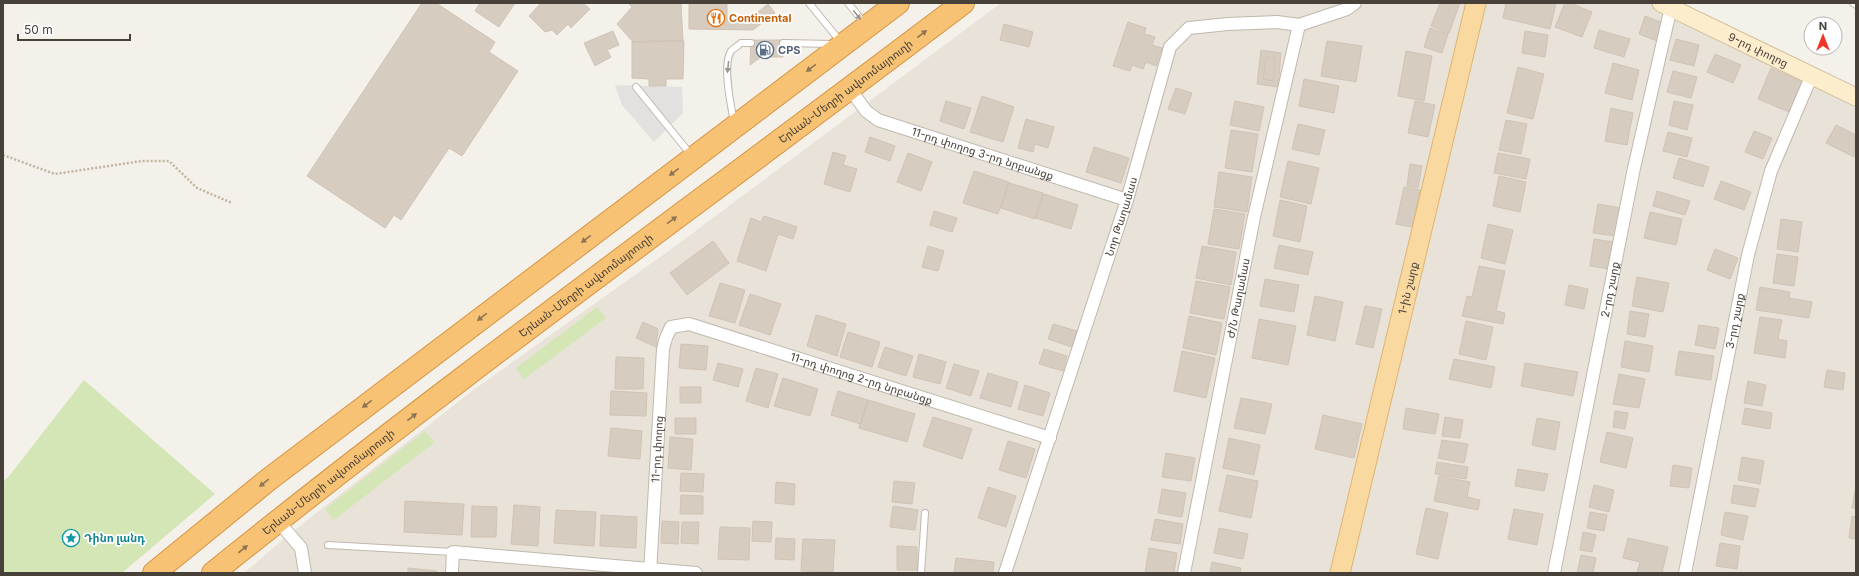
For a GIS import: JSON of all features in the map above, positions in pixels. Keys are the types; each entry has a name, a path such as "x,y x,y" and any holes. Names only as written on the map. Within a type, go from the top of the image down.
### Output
{"highway":[{"path":"154,573 268,480 898,3"},
{"name":"Երևան-Մեղրի ավտոմայրուղի","path":"213,573 555,307 850,89 963,3"}],"main road":[{"name":"1-ին շարք","path":"1340,573 1476,3"}],"street":[{"name":"Նոր Թաղամաս","path":"1005,573 1127,200 1170,47 1190,28 1228,24 1277,22 1299,25 1347,9 1355,3"},
{"name":"9-րդ փողոց","path":"1666,5 1811,77 1856,97"},
{"name":"2-րդ շարք","path":"1554,573 1666,5"},
{"name":"Ժ/Ն Թաղամաս","path":"1184,573 1254,217 1299,25"},
{"name":"3-րդ շարք","path":"1685,573 1748,255 1771,171 1811,77"},
{"name":"11-րդ փողոց 3-րդ նրբանցք","path":"850,89 866,111 878,120 1127,200"},
{"name":"11-րդ փողոց 2-րդ նրբանցք","path":"672,327 689,324 1050,438"},
{"name":"11-րդ փողոց","path":"650,571 663,349 666,338 672,327"},
{"path":"278,521 301,548 305,573"},
{"path":"452,573 453,552 650,571 696,573"}],"lane":[{"path":"809,3 842,44"},
{"path":"848,3 867,26"},
{"path":"735,126 728,90 727,68 731,52 741,43 751,43"},
{"path":"783,44 842,44"},
{"path":"636,87 693,158"},
{"path":"921,573 925,513"},
{"path":"328,545 453,552"}],"path":[{"path":"3,155 55,174 142,161 169,161 197,188 232,203"}],"shaded area":[{"path":"1001,3 1669,3 1856,92 1856,573 244,573 287,536 472,391 670,250"},
{"path":"615,85 682,87 683,113 654,142 622,105"}],"green space":[{"path":"597,307 606,318 524,379 516,368"},
{"path":"84,380 215,494 122,573 3,573 3,482"},
{"path":"425,431 435,442 334,520 325,509"}],"building":[{"path":"422,3 436,3 495,42 489,52 518,71 462,156 449,148 401,220 394,215 385,228 307,176"},
{"path":"480,3 515,3 499,27 475,11"},
{"path":"541,3 583,3 590,9 571,28 568,24 557,35 552,30 545,32 529,16"},
{"path":"628,3 681,3 683,41 633,42 617,24 632,7"},
{"path":"689,3 727,3 727,19 749,19 768,4 775,13 753,30 689,29"},
{"path":"1440,3 1460,3 1449,33 1431,26"},
{"path":"1506,3 1556,3 1550,29 1503,18"},
{"path":"1565,3 1570,3 1592,12 1582,37 1555,27"},
{"path":"1645,16 1663,23 1657,41 1639,34"},
{"path":"1128,22 1146,28 1144,34 1155,37 1152,45 1162,48 1156,66 1146,62 1143,69 1132,65 1130,71 1113,66"},
{"path":"1004,24 1033,32 1029,47 1000,40"},
{"path":"1430,28 1448,34 1442,53 1424,47"},
{"path":"1599,30 1630,39 1624,57 1594,48"},
{"path":"613,31 619,45 607,50 611,57 595,66 584,43"},
{"path":"1525,31 1548,35 1545,57 1522,53"},
{"path":"1676,39 1699,45 1694,66 1670,60"},
{"path":"751,40 783,40 783,57 761,57 750,65"},
{"path":"649,41 684,41 683,79 666,79 666,86 649,86 649,79 632,78 632,42 649,43"},
{"path":"1327,41 1362,46 1356,82 1321,76"},
{"path":"1261,50 1281,53 1278,87 1257,84"},
{"path":"1406,51 1432,56 1424,101 1398,96"},
{"path":"1715,54 1741,65 1733,83 1707,72"},
{"path":"1266,57 1275,58 1273,81 1263,79"},
{"path":"1613,63 1639,70 1632,100 1605,93"},
{"path":"1518,67 1544,74 1533,119 1507,113"},
{"path":"1771,68 1802,82 1789,112 1758,99"},
{"path":"1673,71 1697,77 1691,98 1667,92"},
{"path":"1304,79 1339,86 1334,113 1299,106"},
{"path":"1176,88 1192,93 1185,114 1168,109"},
{"path":"982,96 1014,107 1003,142 970,132"},
{"path":"946,101 971,108 964,129 940,121"},
{"path":"1235,101 1264,107 1259,131 1230,125"},
{"path":"1415,101 1435,105 1428,137 1408,133"},
{"path":"1674,101 1693,105 1687,130 1669,125"},
{"path":"1611,108 1633,113 1627,145 1605,141"},
{"path":"1026,119 1054,127 1048,148 1035,144 1033,152 1018,148"},
{"path":"1506,120 1527,124 1521,154 1499,150"},
{"path":"1298,124 1325,130 1319,155 1292,149"},
{"path":"1836,125 1856,135 1856,153 1854,157 1826,143"},
{"path":"1231,130 1258,134 1252,172 1225,168"},
{"path":"1754,131 1772,138 1763,159 1745,152"},
{"path":"1668,132 1692,138 1687,157 1663,151"},
{"path":"870,137 895,146 890,161 865,152"},
{"path":"1094,147 1129,158 1121,183 1086,172"},
{"path":"833,152 846,156 843,165 857,169 850,192 824,184"},
{"path":"908,153 932,162 921,191 897,182"},
{"path":"1498,153 1530,159 1526,179 1494,173"},
{"path":"1679,158 1709,167 1703,187 1673,178"},
{"path":"1288,161 1319,168 1311,204 1280,197"},
{"path":"1410,164 1422,166 1418,188 1407,186"},
{"path":"974,171 1009,182 998,214 963,203"},
{"path":"1219,172 1252,177 1247,212 1214,207"},
{"path":"1499,176 1526,182 1520,212 1493,206"},
{"path":"1721,181 1751,192 1744,210 1714,199"},
{"path":"1009,183 1043,193 1035,219 1001,208"},
{"path":"1404,187 1420,190 1412,227 1396,224"},
{"path":"1657,191 1690,201 1685,215 1653,206"},
{"path":"1044,194 1078,205 1071,229 1036,218"},
{"path":"1280,200 1307,206 1300,242 1273,236"},
{"path":"1598,204 1620,208 1615,236 1593,233"},
{"path":"1214,209 1245,214 1239,249 1208,244"},
{"path":"934,211 957,218 952,232 930,225"},
{"path":"1650,212 1682,219 1676,245 1644,238"},
{"path":"764,216 797,227 793,239 778,234 766,271 737,261 751,218 761,222"},
{"path":"1781,219 1802,222 1798,252 1777,249"},
{"path":"1488,224 1513,230 1505,264 1481,258"},
{"path":"1594,239 1613,242 1609,269 1590,266"},
{"path":"713,241 729,263 687,295 670,273"},
{"path":"1279,245 1313,252 1308,275 1274,268"},
{"path":"928,246 944,251 938,271 922,267"},
{"path":"1202,246 1236,252 1231,285 1196,278"},
{"path":"1715,249 1738,258 1730,279 1707,270"},
{"path":"1777,254 1798,257 1794,286 1773,283"},
{"path":"1479,266 1505,271 1496,311 1505,313 1503,324 1462,316 1467,296 1472,297"},
{"path":"1637,277 1669,283 1663,312 1632,306"},
{"path":"1265,279 1299,285 1294,312 1260,306"},
{"path":"1196,281 1230,287 1224,319 1190,313"},
{"path":"720,283 745,290 735,323 709,316"},
{"path":"1569,285 1588,289 1584,309 1565,305"},
{"path":"1760,287 1790,292 1789,298 1812,302 1809,318 1756,310"},
{"path":"750,294 781,304 770,335 739,325"},
{"path":"1315,296 1343,302 1335,341 1307,335"},
{"path":"1365,306 1382,309 1373,348 1356,344"},
{"path":"1630,311 1649,314 1645,337 1627,334"},
{"path":"816,315 846,324 837,356 807,346"},
{"path":"1189,316 1222,323 1216,355 1183,348"},
{"path":"1760,317 1782,320 1778,339 1787,341 1785,358 1754,353"},
{"path":"1259,319 1296,326 1288,365 1252,358"},
{"path":"1466,321 1493,327 1486,360 1459,354"},
{"path":"643,322 658,329 656,347 636,338"},
{"path":"1053,324 1077,331 1072,347 1048,339"},
{"path":"1699,325 1719,328 1715,349 1695,345"},
{"path":"848,332 880,342 872,367 840,357"},
{"path":"1625,341 1653,346 1649,372 1621,367"},
{"path":"681,344 708,346 706,370 679,368"},
{"path":"885,347 913,356 906,376 878,367"},
{"path":"1044,349 1067,356 1063,371 1039,364"},
{"path":"1182,351 1215,358 1206,398 1174,391"},
{"path":"1679,351 1714,356 1711,380 1675,375"},
{"path":"919,354 946,362 940,384 913,377"},
{"path":"616,357 644,358 643,389 615,389"},
{"path":"1454,359 1495,367 1491,388 1449,379"},
{"path":"718,363 743,369 738,387 713,380"},
{"path":"1525,363 1578,372 1573,396 1521,386"},
{"path":"954,364 979,371 971,396 946,388"},
{"path":"756,368 778,374 768,408 746,401"},
{"path":"1827,370 1845,373 1843,390 1824,387"},
{"path":"988,373 1018,382 1011,407 980,398"},
{"path":"1619,374 1645,379 1639,408 1613,404"},
{"path":"783,378 818,389 810,416 774,406"},
{"path":"1748,381 1766,385 1762,406 1744,403"},
{"path":"1025,385 1050,393 1043,416 1018,409"},
{"path":"680,387 701,387 701,403 680,403"},
{"path":"611,391 647,393 646,416 610,415"},
{"path":"838,391 868,400 861,424 831,415"},
{"path":"1241,398 1272,404 1265,434 1234,428"},
{"path":"868,400 915,414 907,442 859,428"},
{"path":"1406,408 1439,414 1435,434 1403,429"},
{"path":"1745,408 1772,413 1770,429 1742,424"},
{"path":"1615,411 1628,413 1625,429 1613,427"},
{"path":"1323,415 1362,424 1354,458 1315,449"},
{"path":"933,417 972,429 962,459 923,446"},
{"path":"1445,417 1463,420 1460,438 1442,436"},
{"path":"675,418 696,418 696,434 675,434"},
{"path":"1537,418 1560,422 1555,450 1532,445"},
{"path":"611,428 642,431 640,459 608,456"},
{"path":"1607,432 1633,438 1626,468 1600,462"},
{"path":"670,437 693,439 691,470 668,468"},
{"path":"1229,438 1260,445 1254,475 1223,468"},
{"path":"1442,440 1468,444 1464,463 1438,458"},
{"path":"1008,441 1035,449 1026,478 999,470"},
{"path":"1166,453 1195,458 1191,481 1162,477"},
{"path":"1742,457 1764,461 1760,484 1738,480"},
{"path":"1437,462 1468,467 1466,479 1435,474"},
{"path":"1673,465 1692,468 1689,488 1670,486"},
{"path":"1518,469 1548,474 1544,491 1515,486"},
{"path":"681,473 704,474 703,492 680,491"},
{"path":"1227,475 1258,481 1251,518 1219,511"},
{"path":"1439,476 1470,482 1467,497 1480,500 1478,510 1434,501"},
{"path":"894,481 915,483 912,504 892,502"},
{"path":"776,482 795,484 794,505 775,503"},
{"path":"1594,485 1614,490 1609,512 1589,507"},
{"path":"1734,485 1759,489 1755,507 1731,503"},
{"path":"1856,485 1856,508 1852,508"},
{"path":"988,487 1016,496 1006,527 978,518"},
{"path":"1162,489 1186,493 1182,517 1158,513"},
{"path":"681,495 703,496 703,514 680,514"},
{"path":"405,501 464,504 462,535 404,532"},
{"path":"514,505 540,507 538,546 511,544"},
{"path":"472,506 497,507 496,537 471,537"},
{"path":"893,506 918,510 915,530 890,527"},
{"path":"1426,508 1448,513 1438,559 1416,554"},
{"path":"1514,509 1543,514 1537,545 1508,539"},
{"path":"556,510 596,512 594,546 554,543"},
{"path":"1590,512 1607,515 1604,531 1587,528"},
{"path":"1725,512 1748,516 1743,540 1721,535"},
{"path":"601,515 637,517 636,548 600,546"},
{"path":"1852,516 1856,517 1856,539 1849,538"},
{"path":"1155,519 1183,524 1180,544 1151,540"},
{"path":"662,521 679,522 678,544 661,543"},
{"path":"753,521 772,522 771,542 752,541"},
{"path":"682,522 699,522 698,544 681,543"},
{"path":"720,527 750,528 749,560 718,559"},
{"path":"1219,528 1248,534 1243,559 1214,553"},
{"path":"1583,532 1596,535 1592,552 1580,550"},
{"path":"776,538 795,539 794,560 775,559"},
{"path":"1628,538 1668,547 1662,573 1637,573 1640,562 1623,558"},
{"path":"803,539 835,540 833,572 801,571"},
{"path":"1720,543 1740,546 1737,569 1716,566"},
{"path":"897,546 917,547 917,570 897,570"},
{"path":"1149,548 1177,553 1174,573 1145,573"},
{"path":"1581,555 1596,558 1593,573 1577,573"},
{"path":"956,558 994,562 993,573 954,573"},
{"path":"1212,562 1241,568 1240,573 1210,573"},
{"path":"408,568 437,571 437,573 408,573"}],"place":[{"name":"Continental","path":"716,18"},
{"name":"CPS","path":"765,50"},
{"name":"Դինո լանդ","path":"71,538"}]}
